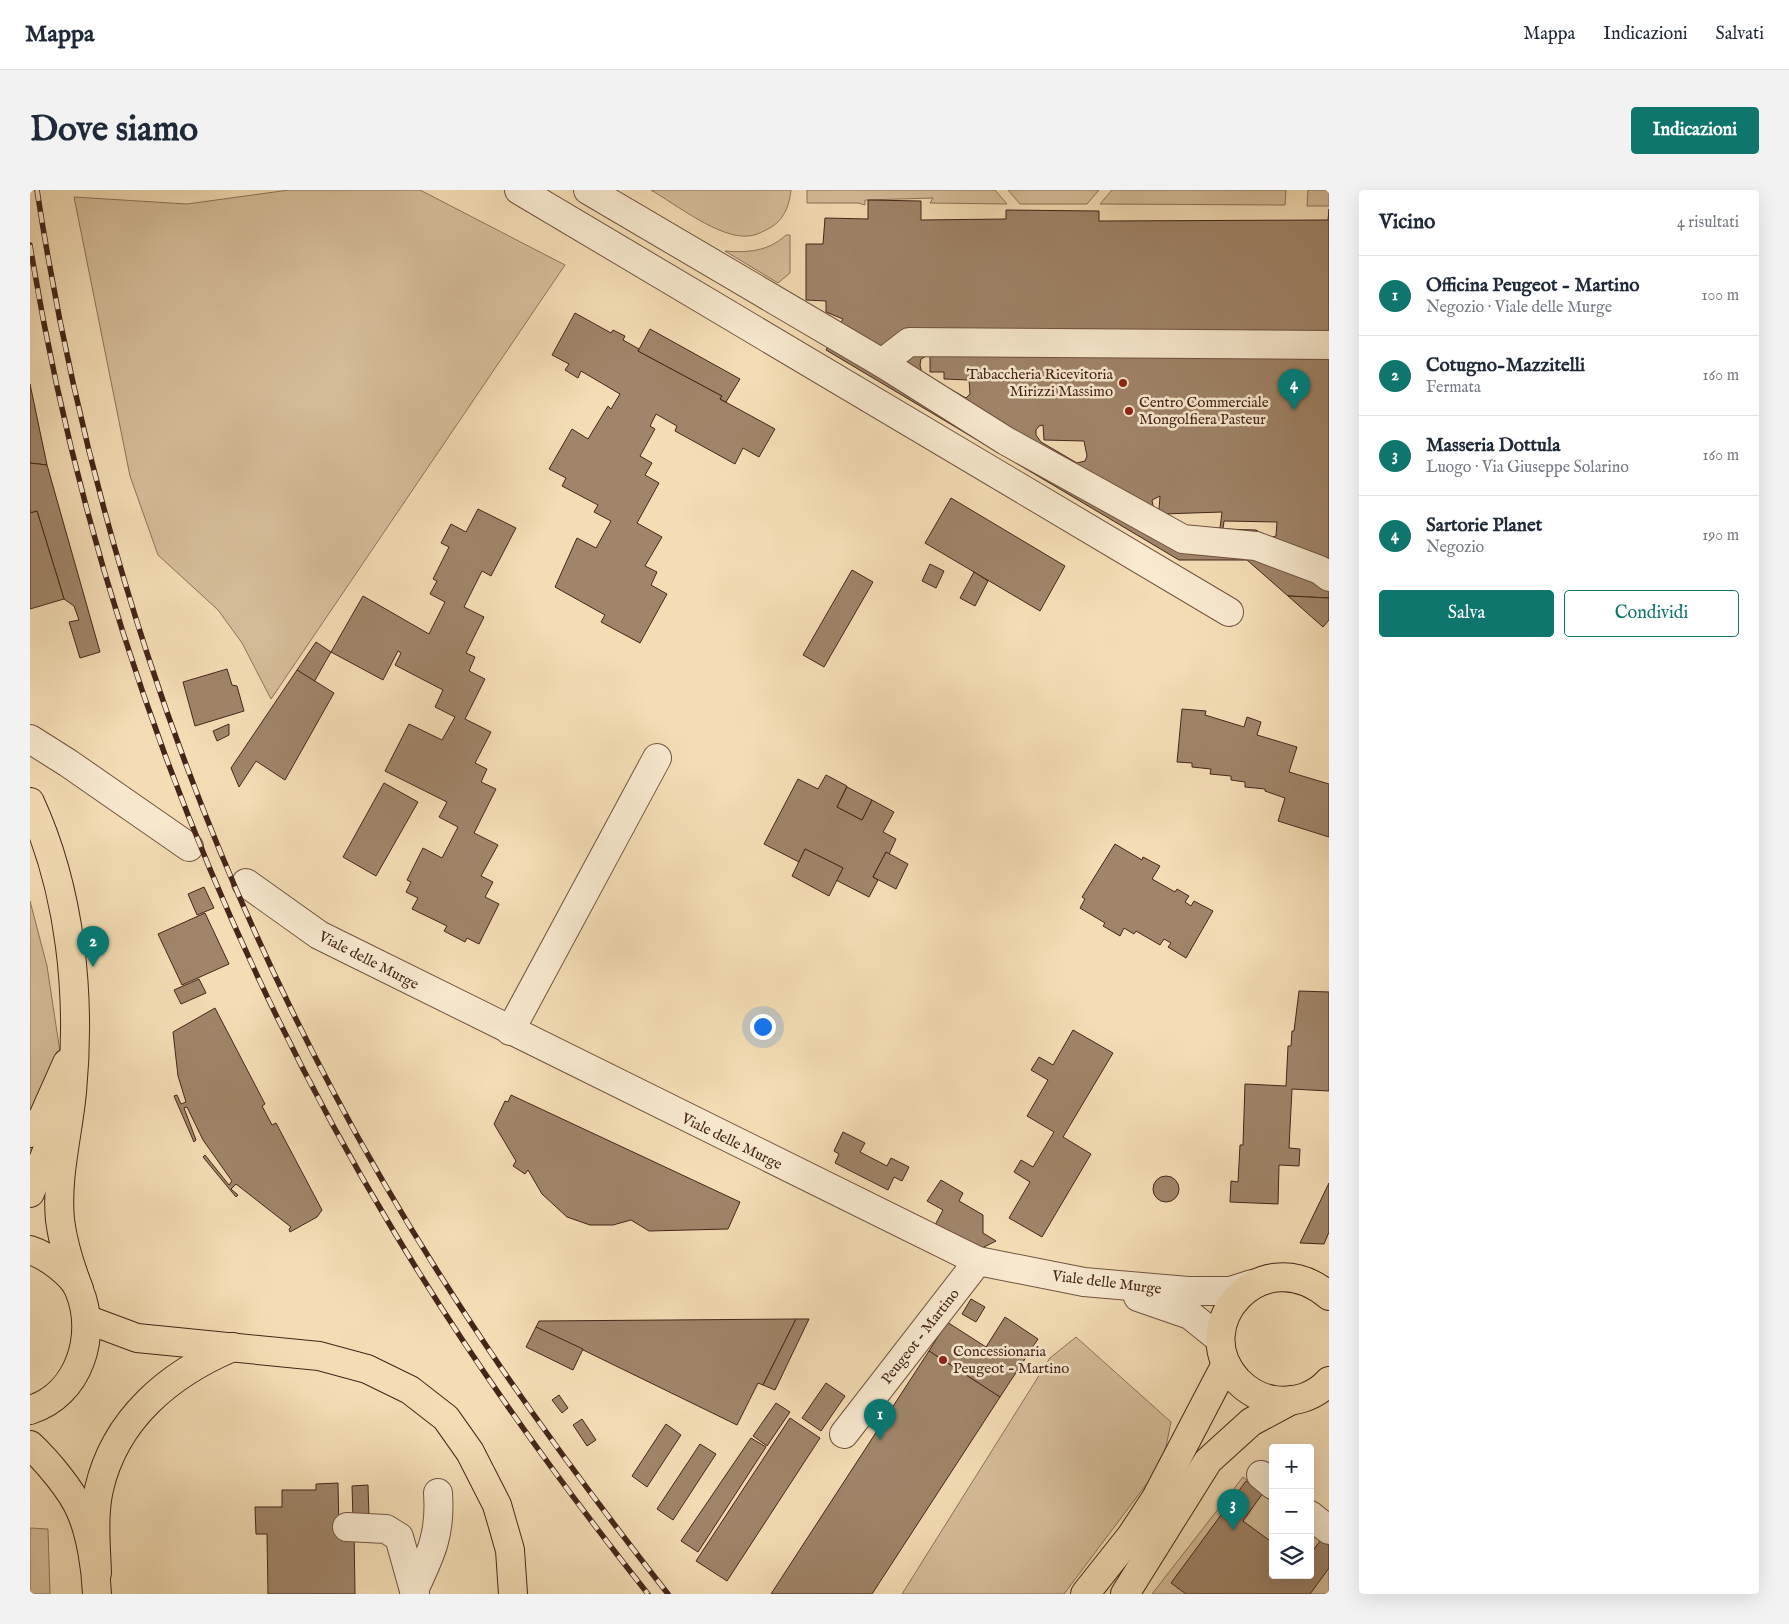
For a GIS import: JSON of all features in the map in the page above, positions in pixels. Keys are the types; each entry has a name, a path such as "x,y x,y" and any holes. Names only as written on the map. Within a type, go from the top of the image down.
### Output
{"main road":[{"path":"30,802 63,902 74,991 72,1092 63,1153 60,1218 68,1261 79,1289 86,1319 86,1345 77,1371 61,1392 39,1407 30,1410"},
{"path":"30,1133 43,1117 74,1045"},
{"path":"30,1193 49,1142 72,1092"},
{"path":"30,1250 55,1264 79,1289"},
{"path":"1086,1594 1147,1512 1182,1450 1223,1351 1225,1315 1236,1297 1252,1284 1272,1277 1292,1277 1323,1289"},
{"path":"86,1319 137,1338 319,1356 367,1369 410,1390 446,1418 470,1452 497,1505 510,1550 514,1594"},
{"path":"97,1584 99,1491 106,1463 122,1436 160,1389 182,1372 234,1347"},
{"path":"1223,1351 1233,1376 1246,1389 1265,1399 1292,1400 1305,1398 1324,1387 1329,1381"},
{"path":"1125,1594 1208,1461 1251,1422 1292,1400"},
{"path":"30,1445 48,1462 81,1511 97,1584"}],"street":[{"path":"519,190 1229,612"},
{"path":"588,190 882,364 1006,440 1183,540 1256,546 1320,570 1329,577"},
{"path":"882,364 909,342 1329,345"},
{"path":"30,739 189,847"},
{"path":"510,1031 657,758"},
{"name":"Viale delle Murge","path":"246,882 319,935 978,1262 1094,1283 1219,1291 1230,1291 1252,1284"},
{"name":"Peugeot - Martino","path":"844,1434 978,1262"},
{"path":"1094,1283 1190,1315 1223,1351"},
{"path":"414,1592 434,1548 440,1517 438,1493"},
{"path":"1314,1518 1329,1530"},
{"path":"347,1527 386,1529 399,1537 414,1592"}],"shaded area":[{"path":"289,190 420,190 565,265 271,699 242,643 218,610 158,555 130,476 74,197 187,204"},
{"path":"651,190 791,190 789,203 781,219 772,227 755,235 748,236 724,232 711,226"},
{"path":"807,190 995,190 1007,204 930,203 933,198 865,200 865,205 858,203 807,203"},
{"path":"1008,190 1099,190 1087,204 1020,204"},
{"path":"1112,190 1286,190 1285,205 1100,204"},
{"path":"1308,190 1329,190 1329,206 1307,206"},
{"path":"786,235 790,235 790,273 778,283 725,251 742,252 758,250 773,245"},
{"path":"30,901 47,966 60,1052 30,1165"},
{"path":"1076,1337 1171,1422 1163,1462 1064,1594 902,1594 1050,1358"},
{"path":"1243,1477 1269,1497 1269,1579 1314,1579 1314,1533 1329,1544 1329,1594 1152,1594"},
{"path":"30,1528 48,1529 50,1594 30,1594"}],"building":[{"name":"Centro Commerciale Mongolfiera Pasteur","path":"868,200 921,201 921,220 1006,219 1006,210 1099,211 1099,221 1328,220 1329,209 1329,598 1288,596 1247,560 1179,560 826,350 843,319 826,312 826,301 806,300 806,244 823,244 825,218 868,219","holes":["930,354 930,372 944,372 944,379 969,380 970,394 966,398 922,373 921,359","1043,425 1044,440 1084,441 1087,456 1085,461 1077,463 1041,442 1036,435 1036,430 1039,426","1160,496 1159,510 1153,506 1152,500","1222,512 1220,528 1189,529 1162,514","1224,521 1277,522 1276,536 1269,538 1256,530 1223,529"]},
{"path":"575,313 611,333 613,330 625,336 623,340 639,349 638,351 722,396 720,399 775,429 759,457 743,448 735,464 675,431 677,426 656,414 650,426 655,429 640,456 652,463 645,475 659,483 637,523 662,537 645,566 657,572 651,585 667,594 640,643 601,622 605,615 555,587 577,538 596,548 611,521 594,512 598,505 562,486 566,478 549,469 572,429 588,439 608,406 611,409 620,394 581,371 578,378 565,370 569,364 552,355"},
{"path":"650,329 740,379 726,402 720,399 722,396 638,351"},
{"path":"30,384 47,465 30,463"},
{"path":"30,463 47,465 100,652 80,658 69,622 79,620 74,606 64,599 37,511 31,513"},
{"path":"951,498 1065,566 1040,611 925,543"},
{"path":"478,509 516,528 491,576 482,571 464,607 484,617 466,653 475,657 469,671 485,679 465,719 491,732 475,763 487,769 481,782 496,789 474,833 498,845 481,876 493,882 485,897 499,904 479,944 467,938 465,942 444,931 447,926 412,909 418,898 406,892 411,882 407,880 423,848 442,858 458,827 439,817 447,802 385,771 409,724 442,740 455,717 435,707 443,690 395,665 401,653 398,651 383,680 331,652 363,596 429,634 445,602 430,594 437,581 433,579 449,547 441,543 451,524 466,532"},
{"path":"37,511 64,599 30,609 30,513"},
{"path":"930,564 944,571 936,588 922,581"},
{"path":"852,570 873,582 824,667 803,655"},
{"path":"974,572 988,581 975,606 960,598"},
{"path":"1288,596 1329,598 1329,620 1323,627"},
{"path":"316,642 331,652 314,682 297,670"},
{"path":"227,669 232,685 237,686 244,711 195,726 183,682"},
{"path":"297,670 334,693 285,780 256,761 239,787 231,768"},
{"path":"1182,709 1206,711 1205,715 1244,727 1247,717 1261,722 1257,735 1297,747 1289,772 1329,784 1329,837 1278,821 1285,798 1265,791 1265,789 1245,787 1245,782 1231,780 1231,776 1210,774 1211,769 1192,767 1192,763 1177,762"},
{"path":"229,724 229,735 217,741 213,731"},
{"path":"826,775 847,786 837,807 862,820 872,800 894,812 883,832 896,839 889,854 886,852 873,877 878,880 869,897 836,880 843,868 805,849 799,862 764,844 798,779 818,789"},
{"path":"384,783 418,802 376,876 343,857"},
{"path":"847,787 872,800 862,820 837,807"},
{"path":"1115,844 1142,860 1143,857 1160,866 1152,879 1175,892 1177,889 1189,896 1185,902 1191,906 1194,901 1213,911 1186,958 1168,947 1171,943 1164,939 1160,945 1136,931 1134,934 1124,928 1120,936 1103,926 1105,923 1080,908 1085,899 1082,897"},
{"path":"805,849 843,868 829,896 792,876"},
{"path":"886,852 908,864 896,889 873,877"},
{"path":"204,887 214,908 197,915 188,894"},
{"path":"205,913 229,964 182,985 158,934"},
{"path":"199,979 206,993 181,1004 174,990"},
{"path":"1299,991 1329,992 1329,1091 1292,1089 1289,1148 1300,1149 1299,1166 1279,1165 1278,1204 1230,1202 1231,1181 1238,1182 1240,1145 1243,1145 1245,1084 1286,1086 1288,1046 1291,1046 1292,1031 1294,1031"},
{"path":"215,1008 265,1104 262,1106 272,1125 276,1123 322,1210 317,1217 290,1232 289,1229 291,1227 236,1184 231,1189 238,1195 236,1197 203,1157 205,1155 229,1185 232,1181 203,1140 187,1107 184,1108 196,1140 194,1142 174,1096 177,1095 181,1104 186,1102 178,1076 173,1032"},
{"path":"1073,1030 1113,1053 1063,1137 1091,1154 1042,1237 1009,1218 1030,1182 1014,1172 1021,1160 1033,1167 1054,1132 1027,1116 1048,1080 1031,1070 1039,1057 1053,1065"},
{"path":"511,1095 740,1202 728,1229 649,1231 631,1220 613,1225 590,1225 567,1217 542,1194 528,1170 525,1174 513,1166 516,1161 494,1124 505,1101 508,1102"},
{"path":"843,1132 865,1143 860,1152 887,1166 891,1158 909,1167 902,1181 894,1177 888,1190 835,1163 839,1154 834,1151"},
{"path":"1166,1176 1175,1180 1179,1189 1175,1198 1166,1202 1157,1198 1153,1189 1157,1180"},
{"path":"941,1180 963,1193 959,1201 983,1215 983,1233 996,1241 978,1250 935,1225 943,1210 927,1201"},
{"path":"1329,1183 1329,1232 1324,1244 1300,1243"},
{"path":"971,1299 985,1307 976,1322 962,1314"},
{"path":"1005,1317 1038,1339 1000,1397 929,1351 947,1322 986,1347"},
{"path":"796,1319 763,1385 758,1383 737,1425 536,1327 539,1321"},
{"path":"796,1319 809,1319 775,1390 763,1385"},
{"path":"536,1327 583,1349 573,1370 526,1347"},
{"path":"929,1351 1000,1397 872,1594 771,1594"},
{"path":"826,1383 845,1396 821,1431 802,1418"},
{"path":"559,1395 568,1408 562,1413 552,1400"},
{"path":"776,1403 790,1412 767,1446 753,1436"},
{"path":"790,1418 820,1438 727,1581 696,1561"},
{"path":"582,1419 596,1440 587,1446 573,1425"},
{"path":"666,1424 681,1435 647,1487 632,1476"},
{"path":"751,1438 766,1447 698,1552 681,1541"},
{"path":"700,1444 716,1454 673,1520 657,1509"},
{"path":"1246,1481 1263,1493 1243,1521 1269,1540 1269,1579 1314,1579 1314,1549 1321,1540 1329,1545 1329,1568 1310,1594 1186,1594 1171,1583"},
{"path":"338,1483 339,1531 354,1530 355,1594 268,1594 267,1534 256,1534 255,1507 282,1507 282,1490 316,1490 316,1484"},
{"path":"368,1485 369,1519 353,1519 352,1486"}],"railway":[{"path":"37,190 57,307 83,424 113,540 147,654 187,767 231,878 280,986 334,1093 408,1224 448,1288 533,1413 668,1594"},
{"path":"30,245 54,374 85,502 122,629 165,755 214,878 268,999 328,1116 393,1230 452,1324 514,1416 648,1594"}],"place":[{"name":"Tabaccheria Ricevitoria Mirizzi Massimo","path":"1123,383"},
{"name":"Sartorie Planet","path":"1294,410"},
{"name":"Centro Commerciale Mongolfiera Pasteur","path":"1129,411"},
{"name":"Cotugno-Mazzitelli","path":"93,967"},
{"name":"Concessionaria Peugeot - Martino","path":"943,1360"},
{"name":"Officina Peugeot - Martino","path":"880,1440"},
{"name":"Masseria Dottula","path":"1233,1530"}]}
